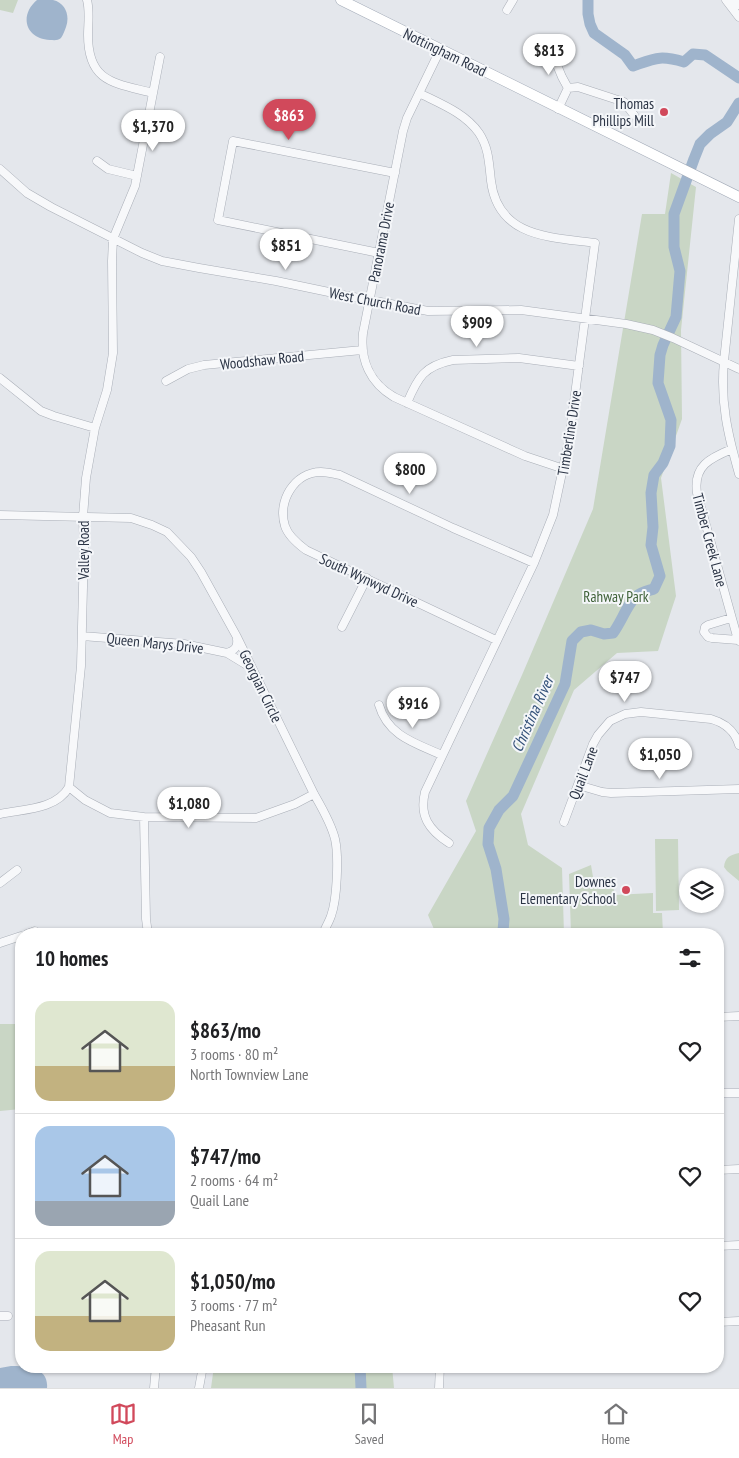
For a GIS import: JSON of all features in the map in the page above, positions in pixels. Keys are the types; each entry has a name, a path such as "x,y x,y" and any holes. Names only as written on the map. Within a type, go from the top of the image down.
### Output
{"main road":[{"name":"Nottingham Road","path":"340,0 739,197"}],"street":[{"path":"87,0 88,48 90,60 94,68 113,82 153,93"},
{"path":"507,10 513,0"},
{"path":"726,0 739,17"},
{"path":"736,0 739,4"},
{"name":"Panorama Drive","path":"440,50 405,124 363,333 362,350 366,366 376,383 387,393 530,458 564,469"},
{"path":"552,53 568,88"},
{"path":"113,239 132,195 137,176 160,57"},
{"path":"568,88 578,87 624,102 634,115"},
{"path":"558,109 568,88"},
{"name":"Timberline Drive","path":"420,94 464,117 479,133 487,150 495,198 503,213 509,219 523,230 536,234 595,243 570,432 564,469 552,515 534,563 425,792 423,809 425,816 436,834 449,843"},
{"path":"379,253 218,220 233,141 394,173"},
{"path":"97,161 108,169 137,176"},
{"name":"West Church Road","path":"0,169 20,188 58,211 149,256 169,262 283,282 428,311 450,312 510,309 631,325 661,333 739,369"},
{"path":"739,219 724,361 723,404 739,474"},
{"name":"Valley Road","path":"68,787 79,695 86,478 95,428 107,390 113,353 113,239"},
{"name":"Woodshaw Road","path":"166,381 188,369 204,366 362,350"},
{"path":"407,403 420,376 427,370 444,362 519,358 579,366"},
{"path":"0,378 41,411 95,428"},
{"name":"Timber Creek Lane","path":"731,618 708,625 705,627 704,632 708,637 712,638 738,640 696,493 696,486 699,472 704,465 719,454 732,448"},
{"name":"South Wynwyd Drive","path":"496,640 306,550 295,541 285,527 284,512 290,488 297,480 307,475 320,472 340,475 453,528 534,563"},
{"name":"Georgian Circle","path":"0,514 131,518 166,532 191,557 237,638 326,816 335,839 337,858 336,888 331,916 325,928"},
{"path":"342,627 367,578"},
{"name":"Queen Marys Drive","path":"82,636 184,644 228,653 252,668"},
{"path":"228,653 236,648 238,644 237,638"},
{"path":"379,705 382,716 391,728 405,738 442,755"},
{"name":"Quail Lane","path":"564,822 598,735 610,721 625,714 641,712 711,719 730,729 739,745"},
{"path":"578,785 593,790 611,792 739,789"},
{"path":"0,814 52,803 64,795 68,787 85,800 110,813 144,817 256,818 295,804 314,794"},
{"path":"144,817 147,928"},
{"path":"0,883 17,870"},
{"path":"0,943 15,938"},
{"path":"724,1016 739,1016"},
{"path":"724,1093 739,1093"},
{"path":"724,1170 739,1169"},
{"path":"724,1246 739,1245"},
{"path":"724,1322 739,1321"},
{"path":"154,1388 155,1373"},
{"path":"199,1388 202,1373"},
{"path":"439,1388 440,1373"}],"green space":[{"path":"0,0 18,0 13,13 0,10"},
{"name":"Rahway Park","path":"671,173 696,187 681,330 682,419 661,478 676,596 658,651 617,653 574,690 521,814 528,845 562,868 564,928 433,928 428,915 476,831 466,801 593,509 642,214 665,214"},
{"path":"655,839 678,839 679,910 656,911"},
{"path":"739,853 739,881 724,867 728,857"},
{"path":"591,865 593,877 613,877 614,895 653,893 653,913 662,913 663,928 571,928 569,874"},
{"path":"0,1024 15,1024 15,1110 0,1111"},
{"path":"213,1373 393,1373 394,1388 211,1388"}],"water":[{"path":"37,0 53,0 64,7 67,14 67,23 60,39 42,39 30,31 27,25 28,12"},
{"path":"15,1366 15,1373 41,1373 47,1381 47,1388 0,1388 0,1368"}],"waterway":[{"name":"Christina River","path":"588,0 588,14 594,33 625,55 633,66 658,58 684,62 693,54 705,55 739,78"},
{"name":"Christina River","path":"503,928 504,919 496,869 488,844 489,828 499,810 513,796 565,684 572,641 581,632 591,630 604,634 613,633 635,598 642,593 654,589 660,576 651,545 653,527 651,493 654,475 663,463 670,446 671,420 658,383 660,355 676,317 680,271 674,247 674,214 700,144 727,122 739,103"},
{"name":"Christina River","path":"360,1373 361,1388"}],"place":[{"name":"Thomas Phillips Mill","path":"664,112"},
{"name":"Downes Elementary School","path":"626,890"}]}
